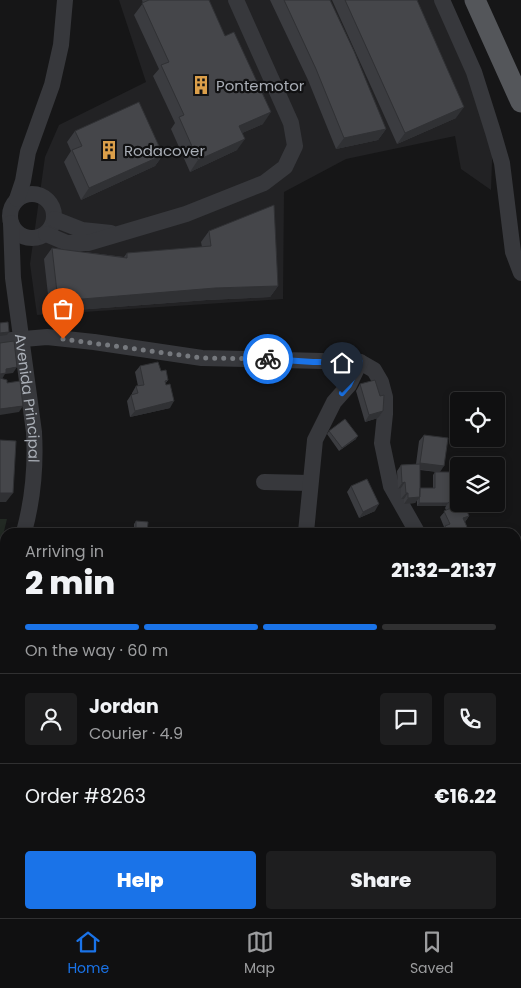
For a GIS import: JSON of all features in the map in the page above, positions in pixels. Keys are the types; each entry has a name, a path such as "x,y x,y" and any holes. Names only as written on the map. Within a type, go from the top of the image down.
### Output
{"main road":[{"path":"475,0 521,102"},
{"path":"482,0 506,50 521,70"},
{"path":"490,0 521,70"}],"street":[{"path":"17,199 30,193 44,197 50,203 54,211 54,219 50,230 46,234 36,238 26,237 14,229 10,223 9,214 17,199 23,181 28,152 52,85 61,45 65,0"},
{"path":"46,234 67,242 88,243 186,214 264,183 285,167 295,146 291,124 236,0"},
{"path":"442,0 474,72 502,163 513,252 520,271"},
{"path":"28,152 36,181 37,194"},
{"path":"54,219 82,230 120,234"},
{"name":"Avenida Principal","path":"10,223 12,263 36,454 34,484 25,528"},
{"path":"12,263 24,246 26,237"},
{"path":"0,341 47,337 202,358 360,362 374,370 381,382 385,414 382,443 391,486 415,528"},
{"path":"306,528 315,440 334,402 349,385 360,362"},
{"path":"264,482 310,483"}],"shaded area":[{"path":"119,0 442,0 493,132 491,190 461,169 455,136 346,159 284,192 283,299 37,315 30,264 45,157 59,125 146,82"},
{"path":"0,519 7,519 5,528 0,528"}],"building":[{"path":"149,0 209,0 225,36 234,32 271,112 239,126 245,139 198,160 179,117 184,115 161,65 169,62 142,3"},
{"path":"284,0 330,0 354,51 386,129 344,138 316,69"},
{"path":"345,0 417,0 464,107 405,133"},
{"name":"Rodacover","path":"139,102 163,155 89,188 72,150 82,146 75,131"},
{"path":"274,205 278,286 215,288 58,301 52,248 127,258 127,253 211,246 209,231"},
{"path":"8,322 9,332 0,333 0,323"},
{"path":"14,341 17,367 6,369 6,373 0,374 0,343"},
{"path":"158,362 161,371 166,370 168,380 165,381 166,385 170,384 174,401 135,411 131,395 138,393 136,386 144,385 140,366"},
{"path":"0,378 7,380 7,383 20,381 23,406 0,409"},
{"path":"375,380 380,396 384,395 383,411 369,415 360,384"},
{"path":"345,419 358,436 342,448 329,431"},
{"path":"424,435 448,438 444,466 420,463"},
{"path":"0,440 16,441 13,493 0,493"},
{"path":"420,464 420,497 408,498 405,482 402,483 401,465"},
{"path":"435,472 450,472 450,502 419,503 420,488 435,488"},
{"path":"367,479 379,504 363,512 351,486"},
{"path":"450,508 450,512 467,512 469,516 463,518 467,528 446,528 445,526 450,524 444,511"},
{"path":"136,521 148,522 147,528 136,528"}],"way so far":[{"path":"63,339 202,358 268,359"}],"place":[{"name":"Pontemotor","path":"201,85"},
{"name":"Rodacover","path":"109,150"}],"route":[{"path":"268,359 313,362 360,362 349,385 342,393"}]}
